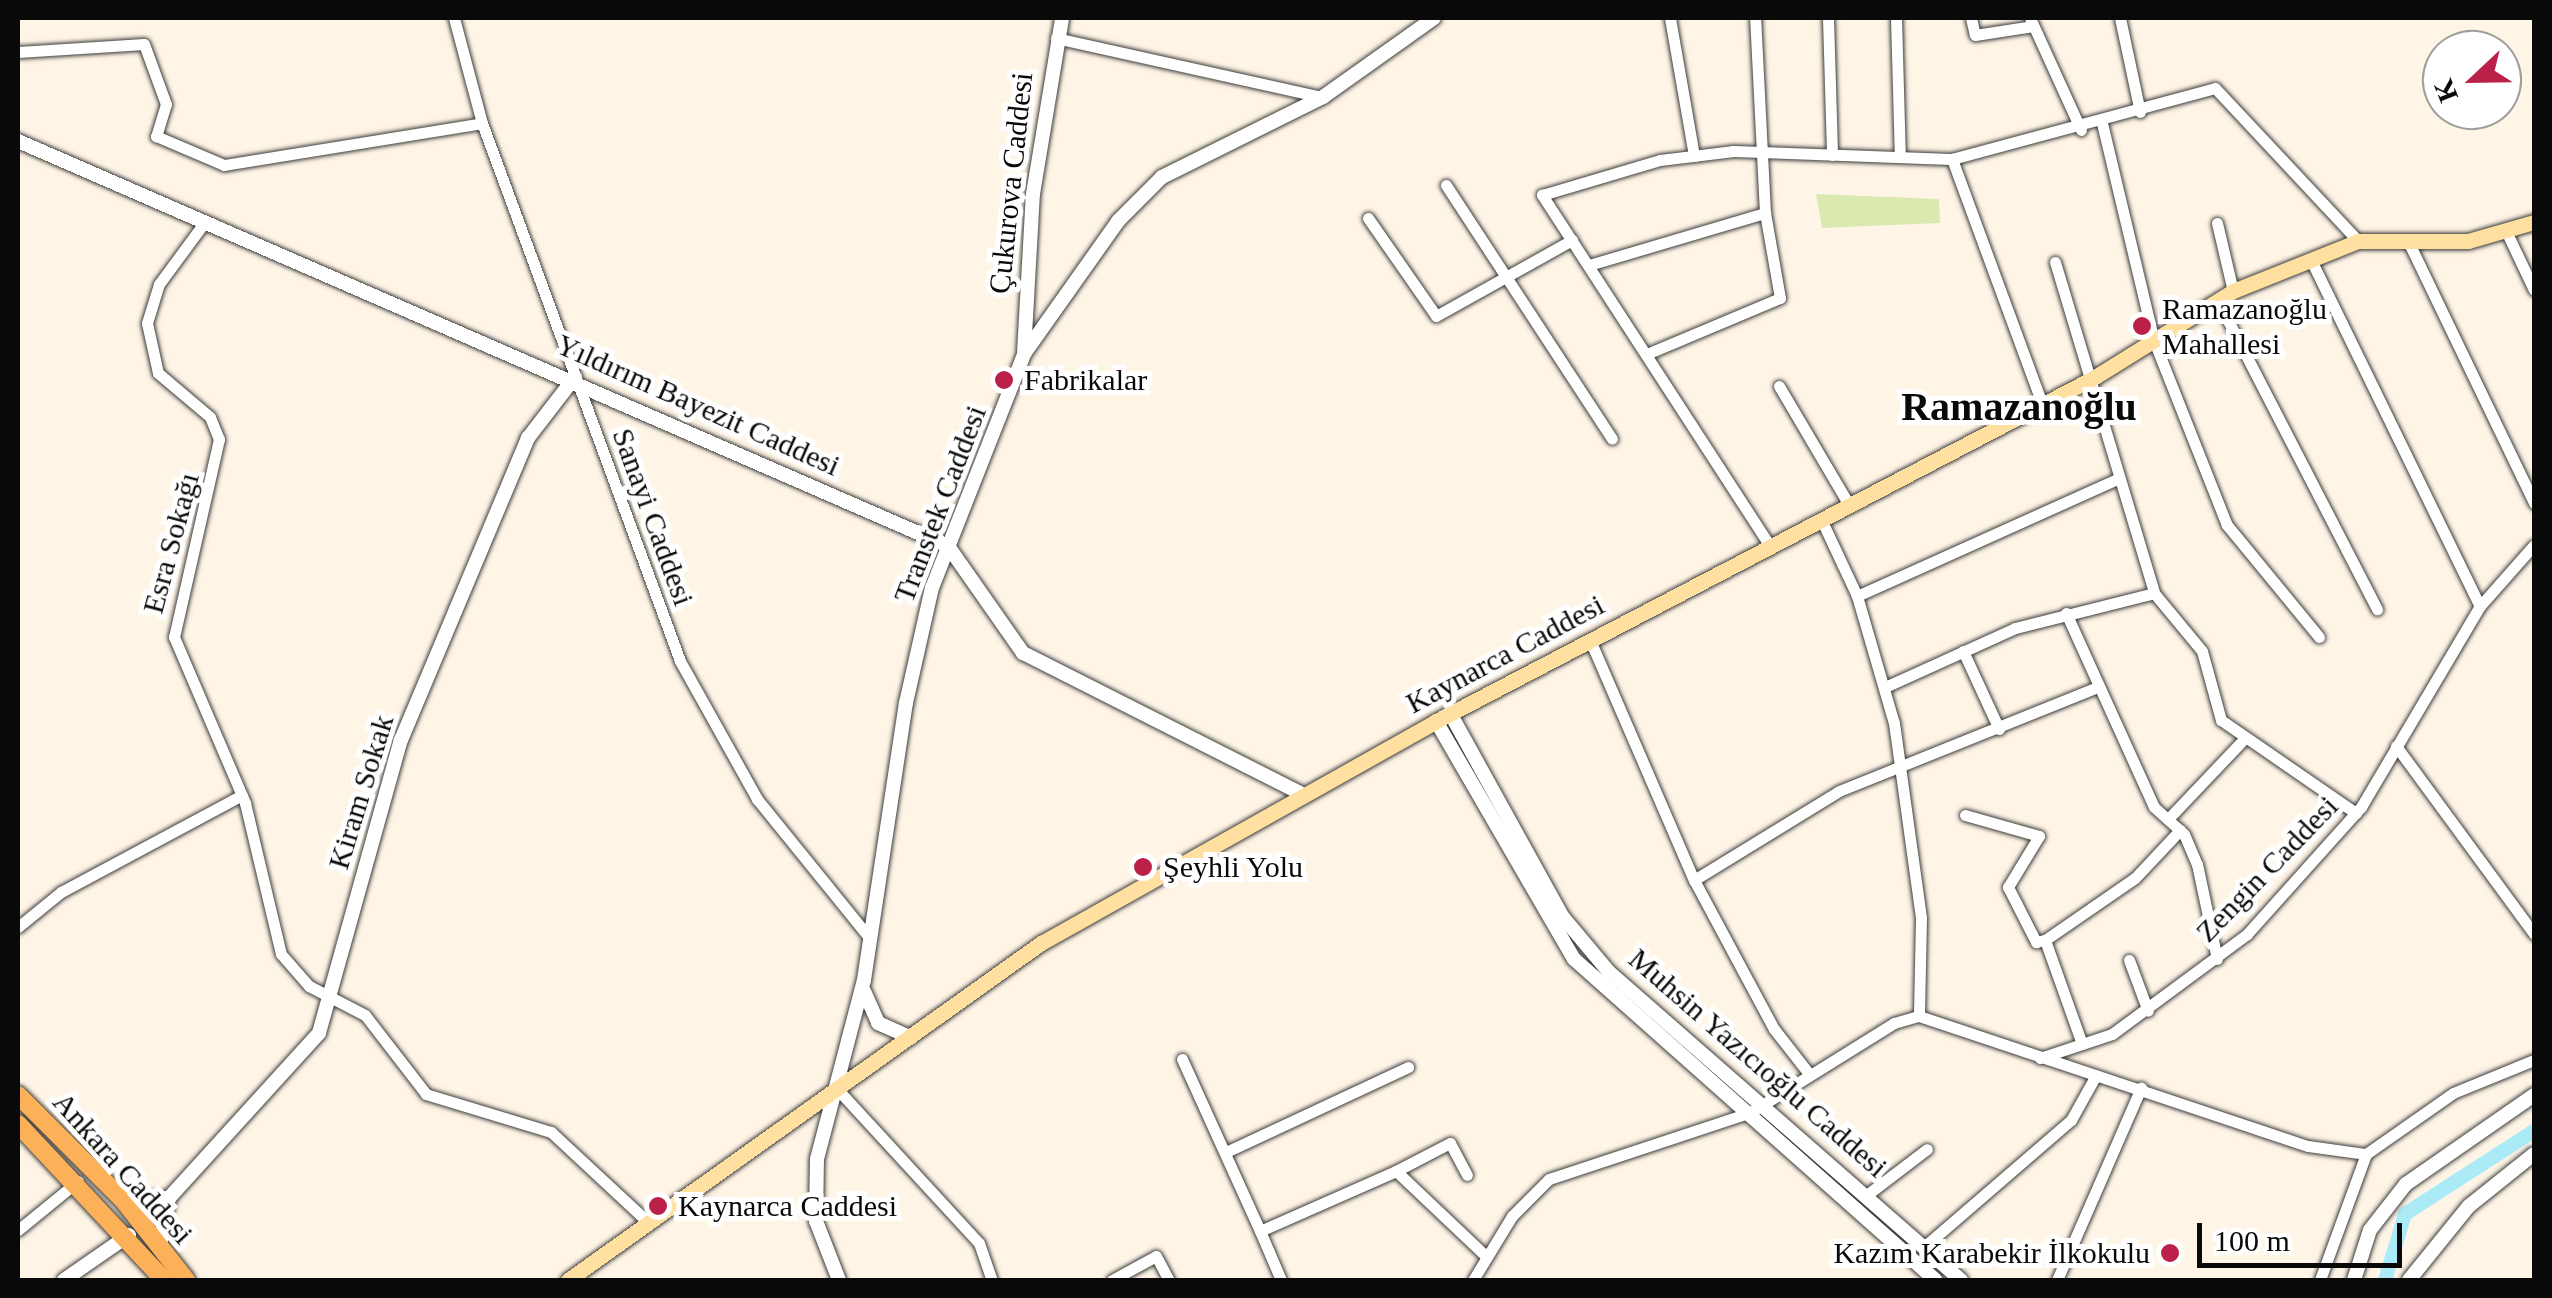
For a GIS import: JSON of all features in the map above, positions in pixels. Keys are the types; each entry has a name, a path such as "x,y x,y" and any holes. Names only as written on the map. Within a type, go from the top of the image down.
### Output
{"main road":[{"name":"Kaynarca Caddesi","path":"568,1280 840,1092 1041,943 1443,717 2089,380 2233,291 2358,240 2408,240 2506,230 2534,222"},
{"name":"Ankara Caddesi","path":"18,1094 122,1200 186,1280"},
{"name":"Ankara Caddesi","path":"18,1124 129,1235 164,1280"}],"street":[{"name":"Sanayi Caddesi","path":"454,18 482,123 680,661 757,799 867,934"},
{"name":"Çukurova Caddesi","path":"1024,354 1056,38 1062,18"},
{"name":"Transtek Caddesi","path":"833,1278 819,1238 816,1185 864,980 867,934 906,703 948,546 1024,354 1148,189 1324,98 1434,18"},
{"path":"1670,18 1694,156"},
{"path":"1649,353 1780,298 1765,214 1755,18"},
{"path":"1828,18 1832,155"},
{"path":"1896,18 1900,158"},
{"path":"1971,18 1976,35 2032,22 2081,130"},
{"path":"2120,18 2140,112"},
{"path":"1056,38 1324,98"},
{"path":"18,52 144,44 166,104 156,136 224,165 482,123"},
{"path":"1770,546 1649,353 1542,195 1694,156 1761,152 1952,159 2081,130 2220,89 2358,240"},
{"path":"2102,123 2154,340 2228,525 2320,636"},
{"name":"Yıldırım Bayezit Caddesi","path":"18,141 575,377 948,546"},
{"path":"1952,159 2042,404"},
{"path":"1446,186 1612,439"},
{"path":"1589,265 1765,214"},
{"path":"1368,218 1436,316 1572,240"},
{"name":"Esra Sokağı","path":"204,223 159,284 148,344 158,373 210,418 219,439 172,616 190,686 242,795 280,954 332,996 365,1016 426,1094 551,1132 648,1222"},
{"path":"2217,223 2233,291"},
{"path":"2506,230 2534,290"},
{"path":"2408,240 2534,503"},
{"path":"2311,260 2480,606"},
{"path":"2054,262 2154,594 2202,651 2221,720 2356,813"},
{"path":"2218,300 2378,609"},
{"name":"Kiram Sokak","path":"170,1198 319,1033 401,740 528,438 575,377"},
{"path":"1779,386 1849,505"},
{"path":"1858,596 2118,478"},
{"path":"1822,519 1858,596 1885,687 1921,918 1919,1016"},
{"name":"Zengin Caddesi","path":"2040,1058 2082,1044 2148,1011 2217,959 2356,813 2480,606 2534,545"},
{"path":"948,546 1023,654 1300,794"},
{"path":"1885,687 1963,651 2066,613 2154,594"},
{"path":"2066,613 2098,687 2168,819 2180,830 2210,905 2217,959"},
{"path":"1590,640 1694,880 1774,1029 1810,1076"},
{"path":"1963,651 1999,728"},
{"path":"1694,880 1839,791 1896,772 2098,687"},
{"name":"Muhsin Yazıcıoğlu Caddesi","path":"1443,717 1562,916 1661,1020 1767,1102 1961,1280"},
{"name":"Muhsin Yazıcıoğlu Caddesi","path":"1443,717 1574,960 1750,1112 1935,1280"},
{"path":"2168,819 2244,739"},
{"path":"2396,746 2534,934"},
{"path":"18,927 60,892 242,795"},
{"path":"1966,815 2039,836 2008,887 2036,942 2135,878 2180,830"},
{"path":"2044,940 2082,1044"},
{"path":"2129,960 2148,1011"},
{"path":"864,980 878,1023 917,1037"},
{"path":"1473,1280 1549,1179 1750,1112 1919,1016 2308,1146 2366,1154"},
{"path":"1182,1059 1281,1280"},
{"path":"2320,1280 2366,1154 2453,1093 2534,1060"},
{"path":"1226,1152 1408,1067"},
{"path":"1925,1246 2070,1120 2096,1074"},
{"path":"2058,1280 2140,1088"},
{"path":"840,1092 979,1243 992,1280"},
{"path":"2354,1280 2370,1230 2406,1184 2534,1095"},
{"path":"1260,1231 1450,1143 1467,1175"},
{"path":"1868,1194 1927,1149"},
{"path":"2410,1280 2468,1206 2534,1154"},
{"path":"1396,1170 1488,1257"},
{"path":"18,1230 78,1181"},
{"path":"122,1200 170,1198 160,1244"},
{"path":"64,1280 129,1235"},
{"path":"1112,1280 1156,1256 1169,1280"}],"green space":[{"path":"1816,194 1939,199 1940,223 1822,228"}],"waterway":[{"path":"2385,1280 2405,1214 2534,1131"}],"place":[{"name":"Ramazanoğlu Mahallesi","path":"2142,326"},
{"name":"Fabrikalar","path":"1004,380"},
{"name":"Şeyhli Yolu","path":"1143,867"},
{"name":"Kaynarca Caddesi","path":"658,1206"},
{"name":"Kazım Karabekir İlkokulu","path":"2170,1253"}],"district":[{"name":"Ramazanoğlu","path":"2019,407"}]}
